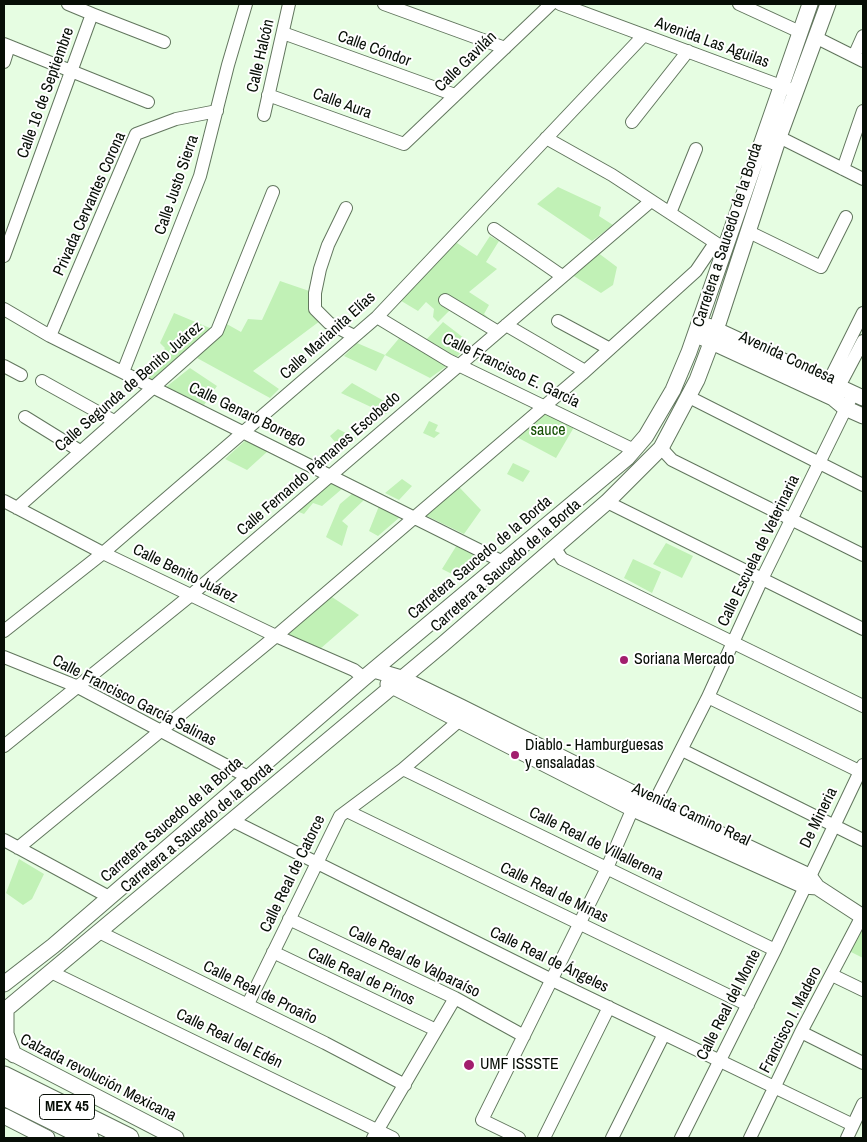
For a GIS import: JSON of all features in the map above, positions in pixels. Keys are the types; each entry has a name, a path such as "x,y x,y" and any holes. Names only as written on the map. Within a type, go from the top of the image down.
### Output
{"main road":[{"name":"MEX 45","path":"4,1076 129,1138"},
{"name":"MEX 45","path":"4,1096 89,1138"}],"street":[{"path":"68,4 92,14"},
{"name":"Calle Justo Sierra","path":"123,372 200,176 218,111 228,64 246,4"},
{"name":"Calle Halcón","path":"264,115 290,4"},
{"path":"384,4 505,48"},
{"name":"Calle Gavilán","path":"404,144 551,4"},
{"name":"Avenida Las Aguilas","path":"560,4 797,93"},
{"path":"739,4 800,32 810,4"},
{"name":"Carretera a Saucedo de la Borda","path":"5,1010 233,821 607,502 661,448 689,397 713,336 779,137 797,93 828,4"},
{"name":"Calle 16 de Septiembre","path":"4,255 92,14 164,42"},
{"name":"Carretera Saucedo de la Borda","path":"4,984 110,897 364,673 503,562 634,450 646,436 676,382 697,328 720,246 782,86 800,32"},
{"name":"Calle Cóndor","path":"283,33 455,95"},
{"name":"Calle Marianita Elías","path":"4,630 103,553 377,317 644,35"},
{"path":"817,38 858,58 863,36"},
{"path":"4,62 6,45 148,102"},
{"path":"632,122 688,51"},
{"name":"Calle Aura","path":"268,95 404,144"},
{"name":"Privada Cervantes Corona","path":"50,336 136,134 176,119 218,111"},
{"path":"843,169 863,112"},
{"path":"779,137 863,179"},
{"path":"18,848 276,636 415,517 610,349 696,271 720,246 651,201 546,138"},
{"path":"670,213 696,149"},
{"name":"Calle Segunda de Benito Juárez","path":"18,508 114,421 156,388 217,331 273,192"},
{"name":"Calle Fernando Pámanes Escobedo","path":"4,746 190,595 651,201"},
{"path":"346,208 328,245 320,269 315,293 315,309 329,323 354,336"},
{"path":"748,232 821,267 846,217"},
{"path":"494,229 562,276"},
{"path":"445,300 585,371"},
{"name":"Calle Genaro Borrego","path":"4,310 50,336 244,431 503,562"},
{"path":"846,362 863,312"},
{"name":"Calle Francisco E. García","path":"377,317 459,365 634,450"},
{"path":"558,321 610,349"},
{"name":"Avenida Condesa","path":"697,328 831,389 859,395"},
{"path":"831,389 846,362 863,341"},
{"path":"4,369 21,375"},
{"path":"42,381 114,421"},
{"name":"Avenida Condesa","path":"831,389 845,408 863,416"},
{"name":"Calle Escuela de Veterinaria","path":"519,1138 482,1120 552,980 578,923 607,868 643,805 682,750 845,408 859,395"},
{"path":"689,397 863,485"},
{"path":"25,417 80,451"},
{"path":"661,448 672,460 863,555"},
{"name":"Calle Benito Juárez","path":"4,502 103,553 276,636 364,673"},
{"path":"607,502 863,629"},
{"path":"554,546 562,559 863,706"},
{"name":"Calle Francisco García Salinas","path":"4,657 76,686 248,777"},
{"path":"364,673 396,682"},
{"name":"Avenida Camino Real","path":"396,682 460,720 810,883 863,916"},
{"name":"Avenida Camino Real","path":"396,682 643,805"},
{"path":"708,697 862,770"},
{"name":"Calle Real de Catorce","path":"248,1004 340,816 403,769 460,720"},
{"path":"682,750 863,840"},
{"name":"Calle Real de Villallerena","path":"403,769 776,950"},
{"name":"De Mineria","path":"810,883 833,825 862,770"},
{"name":"Calle Real de Minas","path":"347,811 748,1004"},
{"name":"Calle Real de Ángeles","path":"233,821 552,980 853,1125"},
{"path":"4,840 110,897"},
{"name":"Calle Real del Monte","path":"681,1138 810,883"},
{"name":"Francisco I. Madero","path":"750,1138 801,1032 863,916"},
{"name":"Calle Real de Valparaíso","path":"289,919 455,998 524,1036"},
{"name":"Calle Real de Proaño","path":"99,932 248,1004 405,1085"},
{"name":"Calle Real de Pinos","path":"273,952 436,1030"},
{"name":"Calle Real del Edén","path":"51,972 375,1134 393,1138"},
{"path":"832,975 863,990"},
{"path":"375,1134 455,998"},
{"path":"544,1138 609,1007"},
{"path":"5,1010 7,1052"},
{"path":"801,1032 863,1063"},
{"path":"612,1138 664,1034"},
{"name":"Calzada revolución Mexicana","path":"7,1052 176,1138"},
{"path":"847,1138 863,1104"},
{"path":"4,1116 47,1138"}],"green space":[{"path":"558,187 601,207 599,216 613,225 592,241 537,204"},
{"path":"490,236 499,241 486,262 497,269 469,292 489,305 484,314 491,320 489,323 451,309 438,322 433,317 434,309 426,302 418,311 398,299 452,244 457,243 477,256"},
{"path":"597,252 617,267 613,285 601,293 569,273"},
{"path":"280,281 315,293 324,318 253,371 279,389 270,398 197,358 225,323 241,332 248,319 262,320"},
{"path":"174,313 217,331 159,385 143,373 165,348 160,343"},
{"path":"443,322 469,342 457,357 425,341"},
{"path":"401,336 448,365 430,378 385,355"},
{"path":"357,343 385,355 376,371 344,356"},
{"path":"190,368 217,386 204,405 166,387"},
{"path":"352,383 393,406 386,414 341,393"},
{"name":"sauce","path":"544,406 577,422 556,458 511,434"},
{"path":"429,421 438,425 435,431 440,433 434,438 423,433"},
{"path":"338,429 356,438 340,448 330,436"},
{"path":"247,439 268,451 247,470 225,459"},
{"path":"513,463 530,471 523,482 507,474"},
{"path":"331,475 343,488 322,506 313,503 304,514 291,509"},
{"path":"402,479 412,486 399,500 385,493"},
{"path":"460,488 481,510 464,534 425,515 453,489"},
{"path":"353,493 365,499 342,521 348,526 342,546 326,537 340,504"},
{"path":"379,506 400,517 378,536 369,531"},
{"path":"460,540 483,552 469,561 476,568 464,580 442,569"},
{"path":"666,543 693,556 682,578 653,564"},
{"path":"633,559 661,572 652,593 624,578"},
{"path":"326,593 359,615 320,649 281,631"},
{"path":"19,859 44,874 32,899 23,905 6,893"},
{"path":"863,917 863,958 845,949"}],"place":[{"name":"Soriana Mercado","path":"624,660"},
{"name":"Diablo - Hamburguesas y ensaladas","path":"515,755"},
{"name":"UMF ISSSTE","path":"469,1065"}]}
